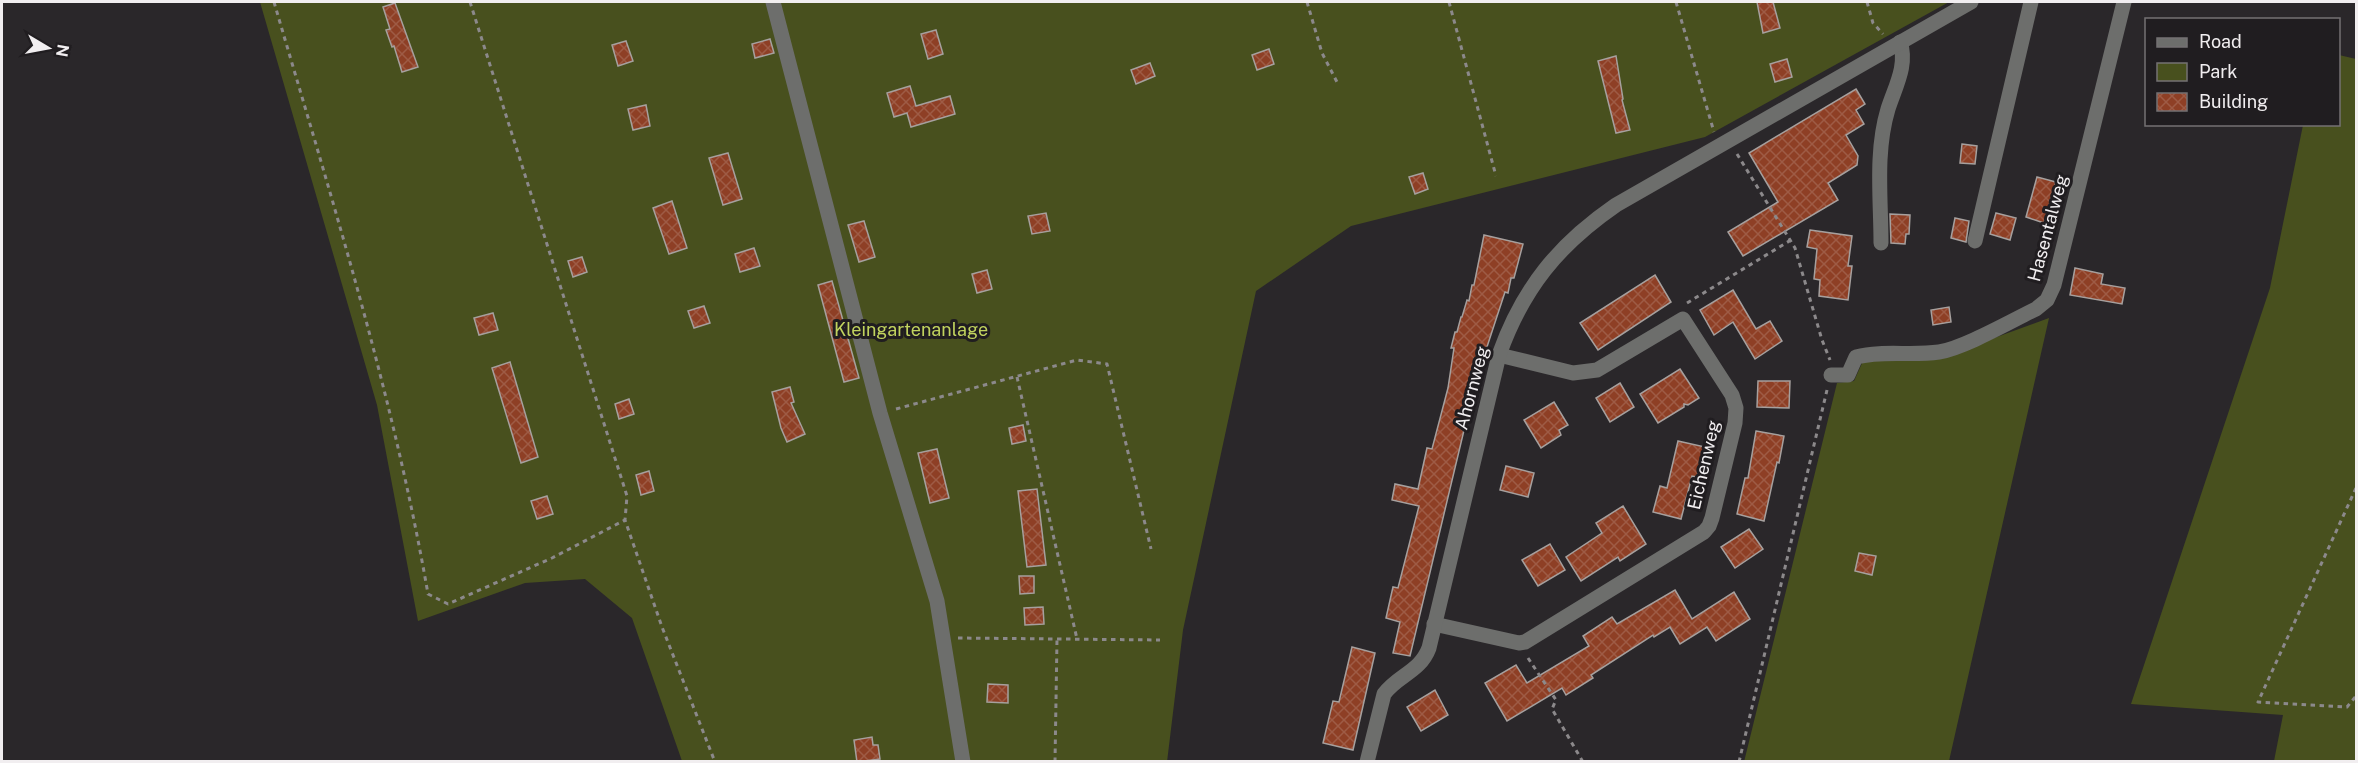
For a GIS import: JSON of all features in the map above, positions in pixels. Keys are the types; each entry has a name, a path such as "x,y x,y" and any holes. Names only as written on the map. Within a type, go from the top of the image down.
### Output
{"street":[{"path":"773,2 880,413 937,601 963,762"},
{"path":"1724,144 1971,2"},
{"path":"1975,242 2031,2"},
{"name":"Hasentalweg","path":"1831,375 1848,375 1856,357 1869,353 1942,352 2026,314 2047,300 2060,263 2124,2"},
{"path":"1881,243 1880,161 1887,111 1902,67 1904,52 1895,45"},
{"name":"Ahornweg","path":"1367,762 1384,694 1391,684 1421,664 1429,648 1499,355 1522,301 1541,272 1575,236 1616,205 1724,144"},
{"name":"Eichenweg","path":"1519,643 1525,642 1704,532 1709,526 1735,423 1736,408 1732,395 1683,319 1670,326"},
{"path":"1499,355 1573,374 1586,374 1597,370 1670,326"},
{"path":"1434,624 1519,643"}],"path":[{"path":"274,2 389,402 414,511 428,594 448,604 552,558 625,520"},
{"path":"470,2 627,496 625,520 662,627 714,762"},
{"path":"1307,2 1322,53 1338,84"},
{"path":"1449,2 1496,176"},
{"path":"1676,2 1711,126 1796,248 1822,340 1831,362 1831,375 1738,762"},
{"path":"1867,2 1873,22 1895,45"},
{"path":"1670,326 1668,314 1791,240"},
{"path":"880,413 1077,360 1107,364 1151,549"},
{"path":"1017,377 1077,639"},
{"path":"2356,488 2258,702 2347,707 2356,696"},
{"path":"943,638 1160,640"},
{"path":"1055,762 1057,639"},
{"path":"1519,643 1556,700 1552,709 1583,762"}],"green space":[{"name":"Kleingartenanlage","path":"260,2 1949,2 1705,137 1351,226 1256,291 1183,630 1167,762 682,761 632,618 585,579 525,583 418,621 377,405"},
{"path":"2340,55 2356,59 2356,761 2274,761 2283,715 2131,704 2270,288 2303,126 2340,126"},
{"path":"2049,318 1949,761 1744,762 1837,383 1854,381 1863,361 1939,358"}],"building":[{"path":"1757,2 1773,2 1780,28 1763,33"},
{"path":"395,3 418,67 402,72 386,30 390,29 383,7"},
{"path":"936,30 943,54 928,59 921,34"},
{"path":"770,39 774,53 755,58 752,44"},
{"path":"626,41 633,61 618,66 612,45"},
{"path":"1269,49 1274,64 1257,70 1252,55"},
{"path":"1616,56 1622,100 1630,130 1616,133 1598,61"},
{"path":"1787,59 1792,77 1775,82 1770,64"},
{"path":"1150,63 1155,76 1136,84 1131,70"},
{"path":"910,86 916,106 950,96 955,114 911,127 907,113 894,117 887,93"},
{"path":"1856,89 1865,104 1856,110 1864,124 1846,135 1858,156 1857,165 1828,183 1838,200 1743,256 1728,232 1778,202 1749,153"},
{"path":"646,105 650,126 633,130 628,109"},
{"path":"1962,144 1977,146 1975,164 1960,163"},
{"path":"728,153 742,199 723,205 709,158"},
{"path":"1423,173 1428,189 1415,194 1409,177"},
{"path":"2037,177 2056,182 2044,223 2026,217"},
{"path":"672,201 687,248 669,254 653,208"},
{"path":"1046,213 1050,231 1032,234 1028,216"},
{"path":"1996,213 2016,218 2010,240 1990,234"},
{"path":"1890,214 1910,215 1909,234 1906,234 1905,244 1891,243"},
{"path":"1955,218 1969,221 1966,242 1951,238"},
{"path":"864,221 875,257 859,262 848,225"},
{"path":"1810,230 1852,236 1848,266 1852,266 1848,300 1819,296 1820,280 1814,279 1817,249 1807,247"},
{"path":"1484,235 1523,244 1514,278 1511,278 1508,293 1505,292 1484,356 1482,355 1410,656 1393,653 1400,622 1386,618 1393,587 1398,588 1419,506 1392,500 1395,484 1418,489 1427,448 1432,449 1448,388 1454,348 1451,348 1455,332 1457,332 1467,300 1469,301 1472,285 1474,285"},
{"path":"754,248 760,266 740,272 735,254"},
{"path":"582,257 587,272 573,277 568,261"},
{"path":"2075,268 2103,274 2101,284 2125,288 2122,304 2070,295"},
{"path":"987,270 992,289 977,293 972,274"},
{"path":"1655,275 1671,302 1598,350 1580,323"},
{"path":"832,281 859,378 844,382 818,285"},
{"path":"1733,290 1756,329 1770,321 1782,341 1755,359 1733,322 1714,335 1700,310"},
{"path":"704,306 710,323 694,328 688,311"},
{"path":"1949,307 1951,322 1933,325 1931,310"},
{"path":"493,313 498,330 479,335 474,318"},
{"path":"510,362 538,457 521,463 492,368"},
{"path":"1680,369 1699,398 1688,405 1684,404 1684,407 1658,423 1640,394"},
{"path":"1758,381 1790,381 1789,408 1757,407"},
{"path":"1620,383 1634,407 1610,422 1596,398"},
{"path":"790,387 794,402 791,403 805,434 787,442 772,392"},
{"path":"629,399 634,414 619,419 615,404"},
{"path":"1554,402 1568,425 1559,430 1561,435 1541,448 1524,420"},
{"path":"1023,425 1026,441 1012,444 1009,428"},
{"path":"1756,431 1784,436 1764,521 1737,514 1745,478 1748,478"},
{"path":"1678,441 1705,447 1697,477 1692,476 1681,519 1653,512 1660,486 1667,488"},
{"path":"937,449 949,498 930,503 918,453"},
{"path":"1506,466 1534,473 1528,497 1500,490"},
{"path":"649,471 654,491 641,495 636,475"},
{"path":"1037,489 1046,565 1027,567 1018,491"},
{"path":"547,496 553,514 537,519 531,501"},
{"path":"1623,506 1646,544 1620,561 1618,557 1581,581 1566,557 1602,533 1596,523"},
{"path":"1749,529 1763,549 1735,568 1721,547"},
{"path":"1550,544 1565,570 1538,586 1522,560"},
{"path":"1859,553 1876,556 1872,575 1855,571"},
{"path":"1019,576 1034,576 1034,593 1020,594"},
{"path":"1675,590 1692,619 1734,592 1750,619 1716,641 1707,627 1680,644 1670,627 1654,637 1653,635 1591,675 1593,678 1566,695 1562,688 1507,721 1485,683 1516,665 1527,683 1589,646 1583,636 1612,617 1617,624"},
{"path":"1043,607 1044,624 1025,625 1024,608"},
{"path":"1352,647 1375,653 1353,750 1323,743 1333,701 1339,702"},
{"path":"988,684 1008,685 1008,703 987,702"},
{"path":"1435,690 1448,715 1421,731 1407,707"},
{"path":"872,737 873,745 878,745 880,759 857,762 854,740"}]}
